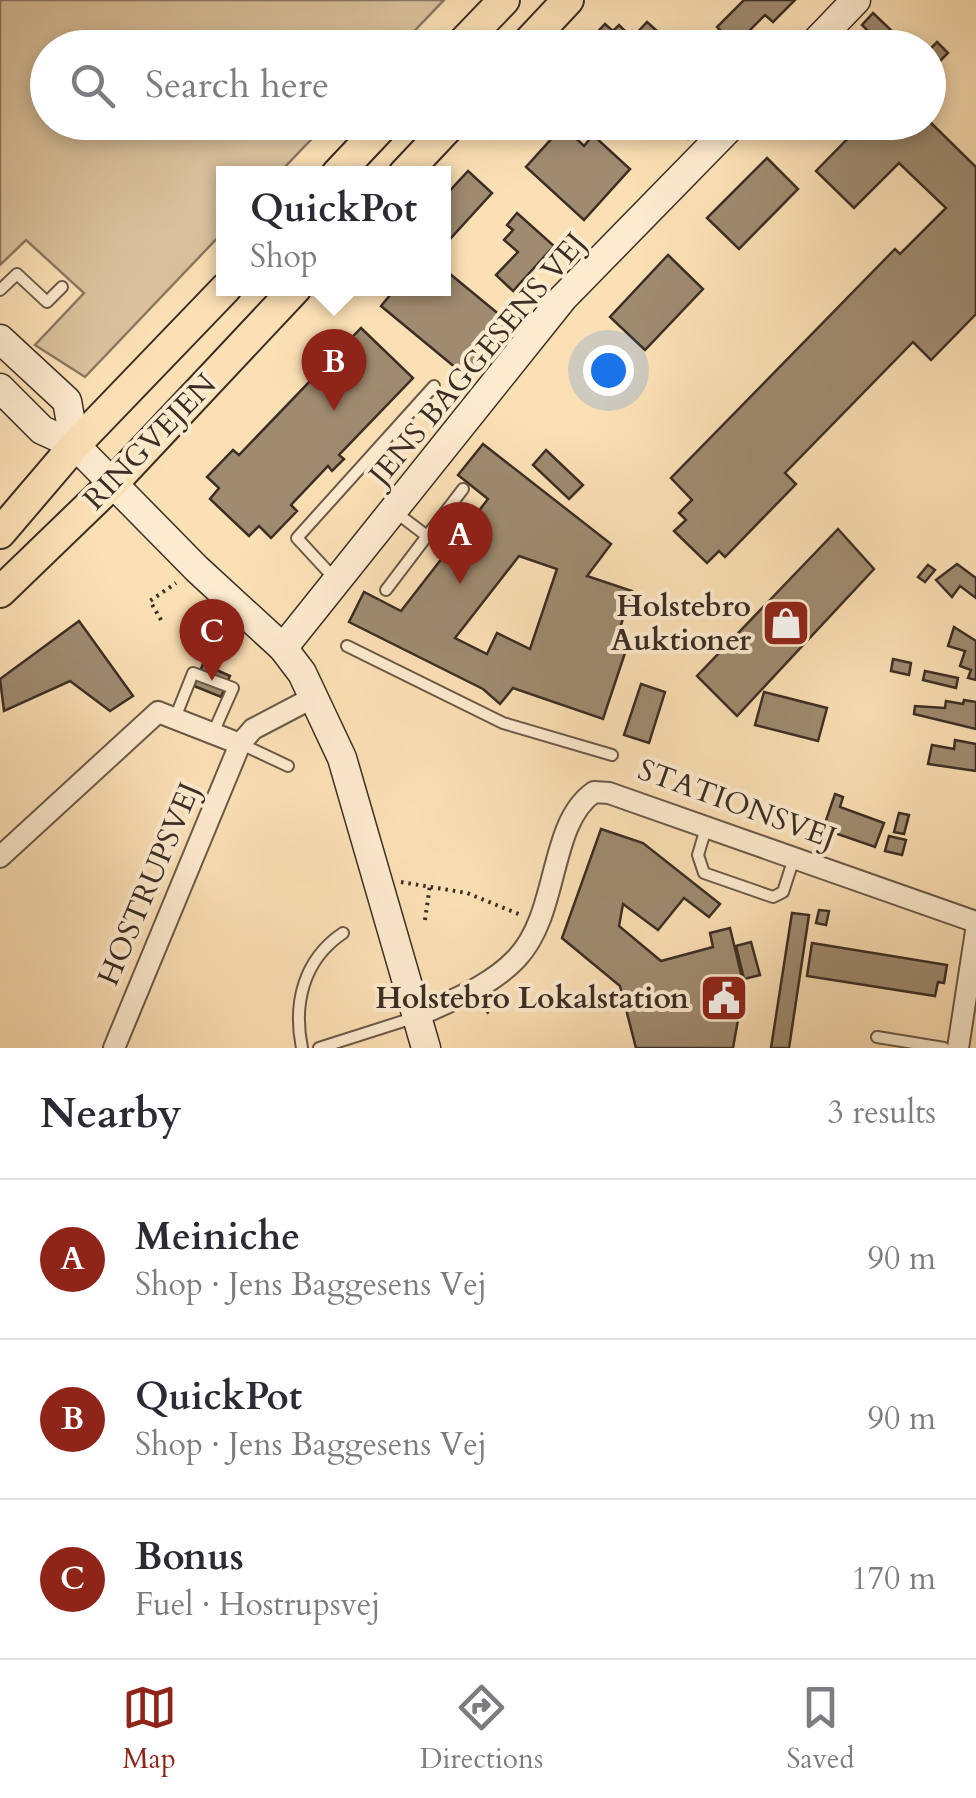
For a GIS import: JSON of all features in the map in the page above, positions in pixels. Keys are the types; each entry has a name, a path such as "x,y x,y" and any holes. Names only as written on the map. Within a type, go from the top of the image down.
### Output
{"main road":[{"path":"475,30 504,0"},
{"path":"540,30 568,0"},
{"path":"344,166 369,140"},
{"path":"411,166 435,140"},
{"name":"RINGVEJEN","path":"0,533 75,446 218,296"},
{"name":"RINGVEJEN","path":"0,592 112,483 288,296"}],"street":[{"path":"827,30 856,0"},
{"name":"JENS BAGGESENS VEJ","path":"283,648 563,298 718,140"},
{"path":"0,339 67,401 75,446"},
{"path":"0,388 42,430 75,446 197,569 283,648 316,696 342,758 426,1048"},
{"path":"0,856 158,712 240,744 253,729 316,696"},
{"name":"HOSTRUPSVEJ","path":"114,1048 240,744"},
{"name":"STATIONSVEJ","path":"416,1017 495,977 516,959 540,923 569,821 578,803 594,792 976,922"},
{"path":"958,1048 976,931"}],"lane":[{"path":"0,290 17,274 47,302 62,287"},
{"path":"338,582 297,538 434,386"},
{"path":"386,590 464,489"},
{"path":"393,510 427,536"},
{"path":"347,646 503,723 612,755"},
{"path":"175,718 193,673 233,688 214,733"},
{"path":"240,744 288,766"},
{"path":"706,827 698,855 704,874 773,897 783,892 794,858"},
{"path":"302,1048 300,992 315,960 342,933"},
{"name":"STATIONSVEJ","path":"319,1048 416,1017"},
{"path":"877,1037 944,1048"}],"path":[{"path":"162,620 150,601 197,569"},
{"path":"376,884 430,884 467,893 540,923"},
{"path":"424,920 430,884"}],"shaded area":[{"path":"0,0 444,0 415,30 30,30 30,140 311,140 286,166 216,166 216,239 85,377 35,345 84,293 26,240 0,265"}],"building":[{"path":"744,0 795,0 773,22 765,15 750,30 717,27"},
{"path":"873,13 891,30 867,30 862,25"},
{"path":"647,22 656,30 640,30"},
{"path":"946,138 976,167 976,314 931,360 913,342 785,473 796,484 725,557 719,551 707,563 674,531 686,520 679,513 692,500 671,478 895,249 900,254 946,208 899,163 854,208 816,171 846,140"},
{"path":"550,140 578,140 584,146 589,140 598,140 630,169 584,220 526,167"},
{"path":"767,158 798,189 739,249 707,218"},
{"path":"468,171 492,193 451,238 451,189"},
{"path":"517,213 554,246 513,291 496,275 518,252 504,240 513,230 507,225"},
{"path":"668,255 703,289 645,350 610,317"},
{"path":"451,275 512,325 468,378 381,306 389,296 451,296"},
{"path":"361,328 413,378 339,455 344,459 332,471 328,466 291,505 297,511 271,538 259,526 249,536 210,499 219,488 207,477 233,450 239,455"},
{"path":"483,444 611,544 587,576 632,591 618,634 630,638 603,719 513,688 500,704 483,689 349,622 364,592 401,611 488,499 458,475","holes":["519,556 557,569 530,649 497,633 487,654 455,638"]},
{"path":"546,450 583,485 569,499 533,465"},
{"name":"Holstebro Auktioner","path":"838,529 874,569 737,716 697,676"},
{"path":"957,564 976,578 976,598 960,586 952,597 936,580"},
{"path":"928,565 935,570 925,582 918,577"},
{"path":"79,621 133,696 110,711 70,681 4,711 0,679"},
{"path":"954,627 976,641 976,680 968,678 971,670 960,666 965,651 948,646"},
{"path":"893,659 911,663 909,675 891,671"},
{"path":"203,664 230,676 221,697 194,686"},
{"path":"925,671 958,678 956,688 923,680"},
{"path":"641,684 665,692 649,743 624,735"},
{"path":"764,692 827,708 818,741 755,725"},
{"path":"964,700 976,702 976,729 914,714 915,706 945,708 946,701 963,704"},
{"path":"955,740 976,744 976,771 928,764 932,745 954,749"},
{"path":"835,794 843,797 840,807 884,823 875,847 823,829"},
{"path":"899,813 909,815 904,834 894,832"},
{"path":"601,829 643,843 720,904 709,917 684,898 658,930 623,904 619,926 661,961 713,947 710,933 730,928 744,986 733,1048 636,1048 620,986 562,938"},
{"path":"889,836 906,840 902,855 885,851"},
{"path":"819,910 829,911 826,925 816,923"},
{"path":"792,913 809,915 789,1048 771,1048"},
{"path":"751,942 760,975 744,979 736,946"},
{"path":"812,943 947,965 944,983 938,982 935,996 807,976"}],"place":[{"name":"QuickPot","path":"334,411"},
{"name":"Meiniche","path":"460,584"},
{"name":"Holstebro Auktioner","path":"786,623"},
{"name":"Bonus","path":"212,681"},
{"name":"Holstebro Lokalstation","path":"724,998"}]}
